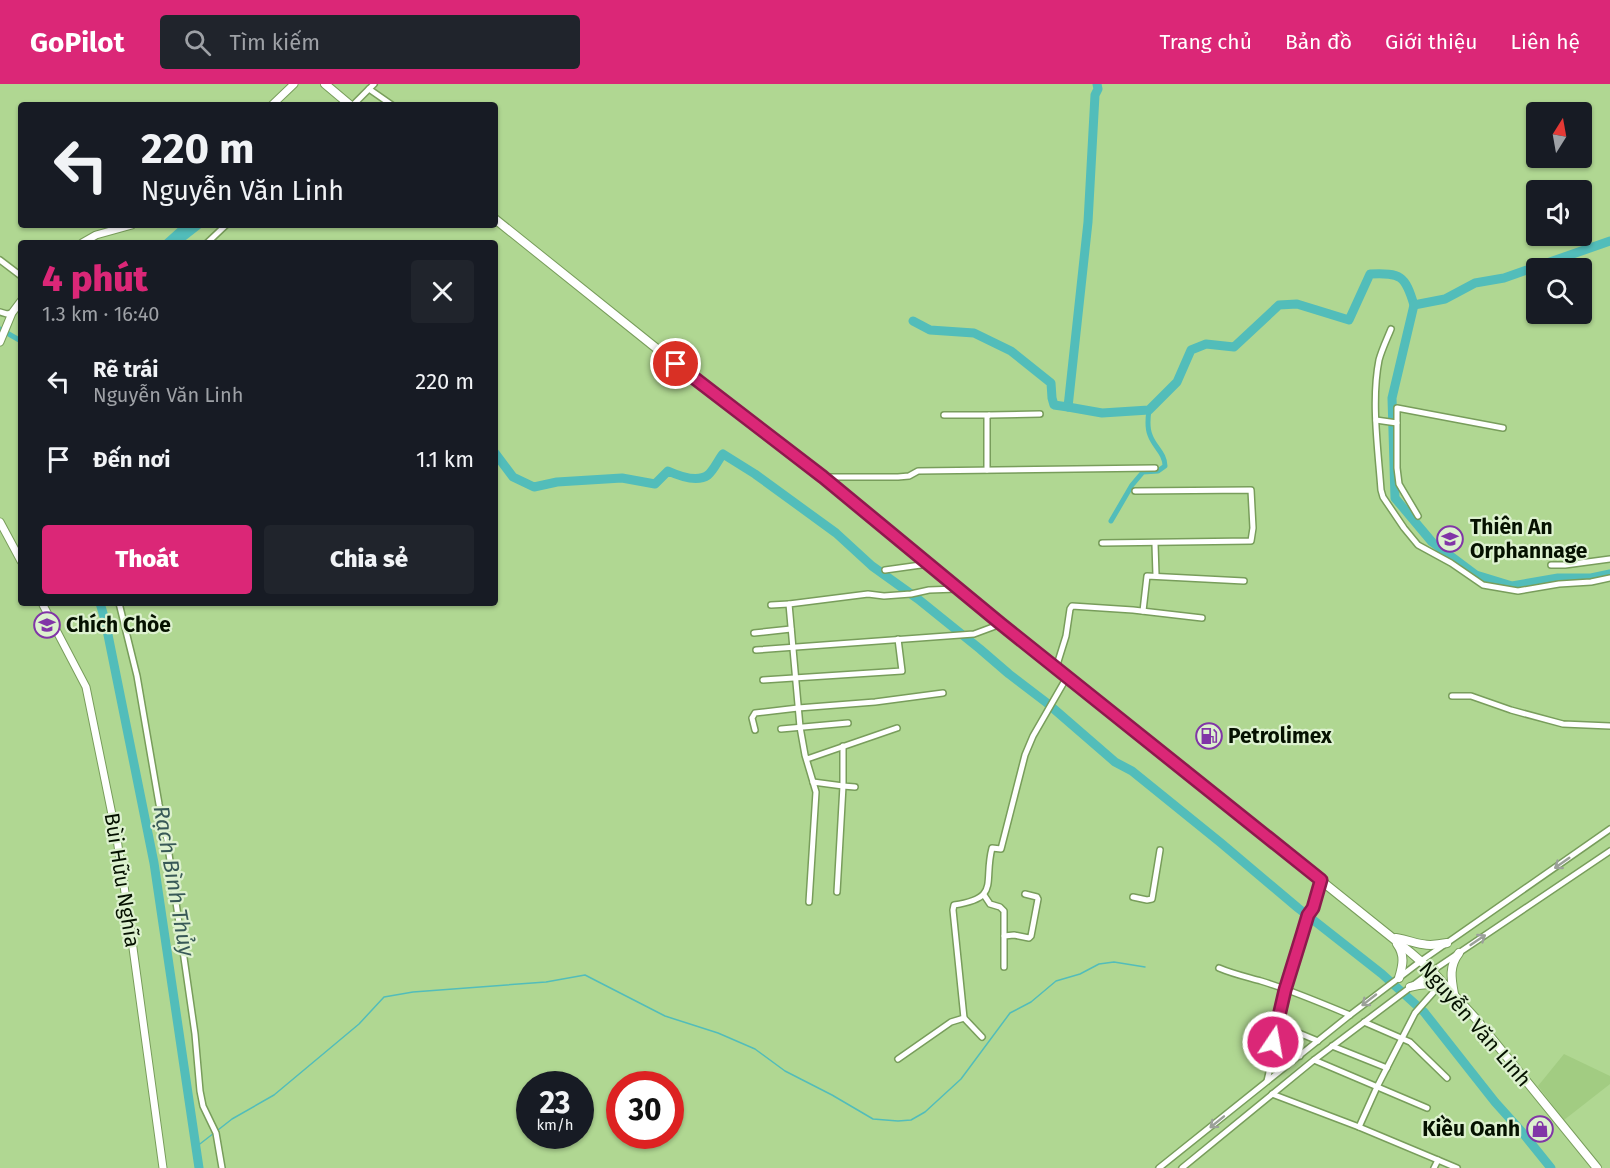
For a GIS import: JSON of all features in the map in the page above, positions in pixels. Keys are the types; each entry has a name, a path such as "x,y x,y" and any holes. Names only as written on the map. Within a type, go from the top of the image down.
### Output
{"highway":[{"path":"324,84 347,102"},
{"name":"Nguyễn Văn Linh","path":"498,221 676,364 823,477 1001,624 1421,961 1432,971 1440,984 1454,994 1597,1168"},
{"path":"1392,937 1430,946 1447,942"},
{"path":"1392,937 1403,956 1399,978"},
{"path":"1454,994 1451,971 1459,953"},
{"path":"1410,987 1440,984"}],"main road":[{"path":"275,102 294,84"},
{"path":"87,240 121,228"},
{"path":"0,341 18,306"},
{"path":"0,522 18,555"},
{"name":"Bùi Hữu Nghĩa","path":"44,606 86,687 117,839 163,1168"}],"street":[{"path":"354,102 372,87 389,102"},
{"path":"210,240 223,228"},
{"path":"0,260 18,274"},
{"path":"0,312 11,316"},
{"path":"1390,329 1380,358 1378,421 1381,490 1383,497 1404,528 1422,548 1451,563 1483,585 1508,590 1525,590 1610,578"},
{"path":"1418,516 1398,481 1395,422 1397,405 1503,428"},
{"path":"944,415 1040,414"},
{"path":"987,470 988,415"},
{"path":"1378,421 1395,422"},
{"path":"823,477 898,477 909,476 918,471 1155,468"},
{"path":"1102,543 1251,541 1253,528 1251,490 1135,491"},
{"path":"1155,544 1156,575"},
{"path":"1551,565 1610,559"},
{"path":"885,570 928,564"},
{"path":"1143,611 1147,576 1244,581"},
{"path":"771,605 867,594 884,596 959,589"},
{"path":"789,604 800,727 816,798 809,902"},
{"path":"120,606 137,676 167,840 195,1034 200,1091 203,1106 215,1132 222,1168"},
{"path":"1056,668 1066,636 1071,607 1143,611 1202,618"},
{"path":"756,650 974,634 1001,624"},
{"path":"754,633 791,628"},
{"path":"763,680 902,671 898,639"},
{"path":"982,1037 964,1018 954,905 975,900 984,895 992,848 1000,849 1025,755 1033,736 1067,677"},
{"path":"755,730 753,714 943,693"},
{"path":"1452,696 1471,696 1563,724 1610,726"},
{"path":"781,729 848,723"},
{"path":"807,759 897,728"},
{"path":"837,892 843,746"},
{"path":"813,782 855,787"},
{"path":"1160,1168 1350,1015 1421,961 1610,829"},
{"path":"1132,897 1152,899 1160,850"},
{"path":"1182,1168 1314,1060 1410,987 1610,851"},
{"path":"1268,1081 1275,1046 1273,1040 1285,990 1321,880"},
{"path":"1004,936 1029,938 1031,936 1038,899 1025,894"},
{"path":"984,895 990,904 1004,911 1004,967"},
{"path":"1219,968 1261,981 1350,1015"},
{"path":"1359,1127 1415,1013 1440,984"},
{"path":"898,1059 951,1022 964,1018"},
{"path":"1364,1022 1410,1042 1447,1078"},
{"path":"1277,1024 1318,1041"},
{"path":"1275,1046 1300,1056"},
{"path":"1332,1046 1387,1068"},
{"path":"1314,1060 1427,1108"},
{"path":"1272,1094 1457,1168"},
{"path":"1243,1101 1250,1112"},
{"path":"1434,1168 1438,1160"}],"shaded area":[{"path":"1564,1054 1610,1076 1610,1084 1564,1120 1538,1086"}],"water":[{"path":"178,228 201,228 186,240 164,240"}],"waterway":[{"path":"1097,84 1088,222 1068,407 1102,413 1149,410 1177,382 1191,350 1206,344 1234,347 1279,305 1297,304 1349,320 1370,274 1389,274 1400,278 1408,287 1414,305"},
{"path":"1610,241 1504,278 1475,283 1445,299 1414,305 1392,398 1395,498 1432,542 1476,575 1512,586 1558,578 1591,578 1610,574"},
{"path":"913,321 930,330 974,333 1011,351 1051,383 1054,405 1068,407"},
{"path":"0,329 18,339"},
{"path":"1111,521 1132,485 1143,472 1158,471 1165,466 1165,461 1149,432 1149,410"},
{"path":"498,457 513,477 534,487 557,482 622,478 655,484 668,471 683,477 699,478 708,475 723,454 755,474 836,533 872,566 918,599 1047,703 1115,762 1132,771 1382,974 1424,1012 1551,1168"},
{"name":"Rạch Bình Thủy","path":"101,606 154,863 199,1168"},
{"path":"218,1130 232,1119 274,1095 359,1024 384,997 413,992 546,982 585,975 665,1016 718,1033 755,1049 785,1071 873,1119 911,1120 925,1112 961,1079 1010,1013 1031,1002 1056,981 1080,974 1099,964 1114,962 1145,967"},
{"path":"196,1147 214,1133"}],"place":[{"name":"Thiên An Orphannage","path":"1450,539"},
{"name":"Chích Chòe","path":"47,625"},
{"name":"Petrolimex","path":"1209,736"},
{"name":"Kiều Oanh","path":"1540,1129"}],"route":[{"path":"676,364 823,477 1001,624 1321,880 1285,990 1273,1042"}]}
